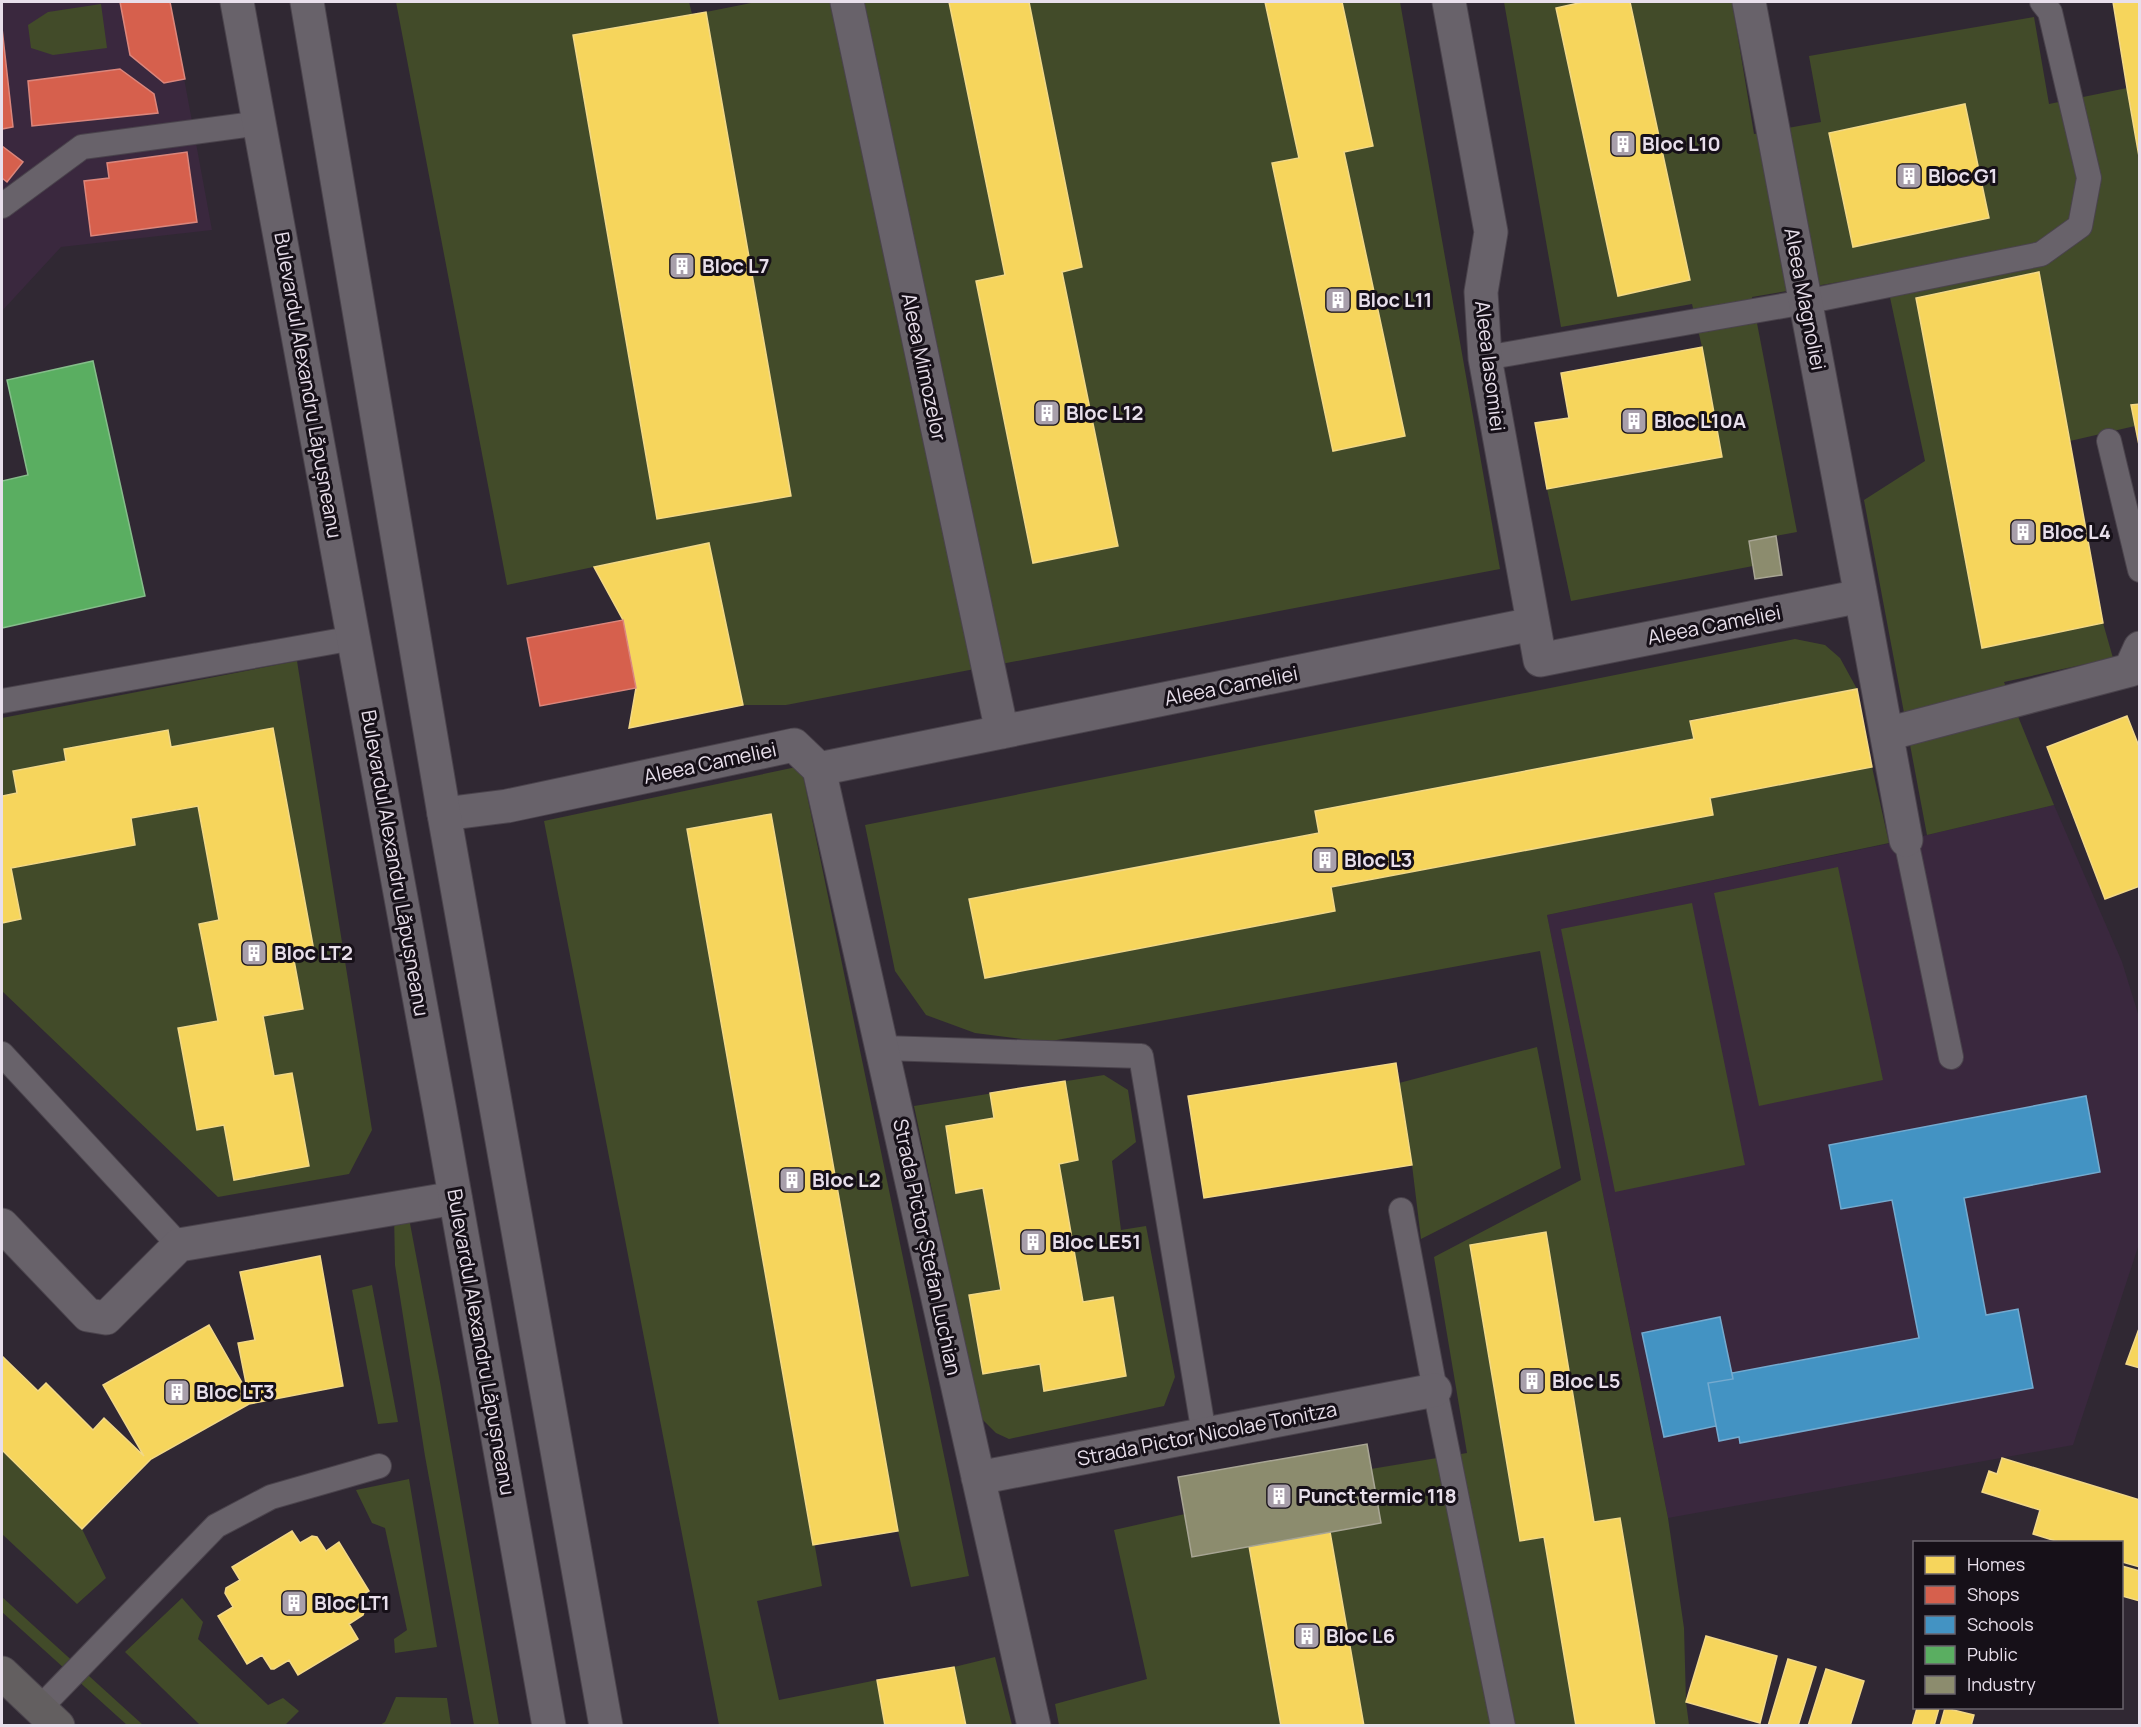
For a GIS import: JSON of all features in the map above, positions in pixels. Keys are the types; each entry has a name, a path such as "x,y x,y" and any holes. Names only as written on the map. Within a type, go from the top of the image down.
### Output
{"main road":[{"path":"2,1673 48,1717"}],"street":[{"name":"Bulevardul Alexandru Lăpușneanu","path":"237,2 354,638 549,1725"},
{"path":"307,2 444,814 606,1725"},
{"name":"Aleea Mimozelor","path":"847,2 1002,732"},
{"name":"Aleea Iasomiei","path":"1449,2 1491,232 1480,292 1485,358 1533,624"},
{"name":"Aleea Magnoliei","path":"1749,2 1861,596"},
{"path":"1861,596 1906,840"},
{"name":"Aleea Cameliei","path":"444,814 524,802 794,745 819,769 1533,624 1540,660 1861,596"},
{"path":"1887,734 2130,670 2139,648"},
{"name":"Strada Pictor Ștefan Luchian","path":"819,769 1034,1725"},
{"path":"2,1225 88,1315 106,1317 179,1245 455,1198"},
{"name":"Strada Pictor Nicolae Tonitza","path":"978,1478 1435,1390"}],"lane":[{"path":"1485,358 1806,302 2041,254 2080,226 2089,178 2050,12 2042,2"},
{"path":"2,206 82,147 260,123"},
{"path":"2109,441 2139,570"},
{"path":"2,701 354,638"},
{"path":"1906,840 1951,1057"},
{"path":"883,1048 1141,1056 1204,1434"},
{"path":"2,1054 179,1245"},
{"path":"1401,1210 1503,1725"},
{"path":"48,1717 216,1526 271,1497 379,1466"}],"shaded area":[{"path":"2,2 170,2 212,230 61,247 2,311"},
{"path":"2054,805 2122,962 2140,1020 2139,1244 2073,1445 1668,1518 1547,915 1906,840"}],"green space":[{"path":"396,2 689,2 692,14 573,36 657,519 791,495 706,12 756,2 949,2 1005,275 976,282 1033,563 1118,545 1062,272 1082,267 1029,2 1265,2 1299,158 1272,164 1334,451 1405,436 1344,152 1373,146 1342,2 1400,2 1500,569 786,705 743,705 709,543 507,585"},
{"path":"1504,2 1583,2 1557,8 1619,296 1690,280 1630,2 1732,2 1754,134 1821,122 1809,56 2034,17 2049,104 2127,88 2140,162 2140,404 2132,406 2135,426 2070,441 2039,273 1916,298 1982,648 2103,623 2113,658 2004,682 2054,805 1927,835 1864,500 1925,461 1885,274 1752,297 1797,532 1749,541 1753,566 1571,601 1547,489 1722,457 1692,304 1561,327","holes":["1964,104 1988,218 1853,247 1829,133"]},
{"path":"101,4 107,48 53,55 31,48 28,25 48,12"},
{"path":"1795,639 1825,645 1840,658 1857,689 1690,720 1694,739 1315,811 1319,833 970,899 985,978 1335,911 1331,887 1713,815 1710,798 1872,767 1889,843 1547,915 1668,1518 1684,1628 1686,1702 1689,1725 1364,1725 1330,1532 1381,1523 1371,1469 1467,1453 1434,1257 1581,1180 1540,951 1046,1042 975,1033 926,1015 895,971 865,825"},
{"path":"297,661 372,1130 349,1174 218,1197 2,991 2,923 20,919 11,868 135,845 131,818 198,806 219,920 199,924 218,1021 178,1029 197,1130 224,1125 234,1180 309,1166 292,1073 274,1076 263,1016 303,1009 293,955 314,951 273,729 171,747 167,730 64,749 66,761 13,771 17,793 2,796 2,718"},
{"path":"801,766 969,1576 911,1587 898,1531 771,814 687,829 822,1586 757,1601 779,1700 877,1680 885,1725 719,1725 544,821"},
{"path":"1838,867 1883,1080 1759,1106 1714,893"},
{"path":"1692,903 1745,1165 1615,1192 1561,929"},
{"path":"1537,1047 1561,1168 1421,1239 1399,1083"},
{"path":"1104,1075 1128,1090 1136,1142 1112,1161 1121,1230 1146,1226 1175,1377 1164,1406 1009,1439 996,1433 980,1417 914,1106"},
{"path":"394,1213 408,1213 440,1382 499,1725 474,1725 425,1456 395,1265"},
{"path":"372,1285 398,1422 378,1424 352,1290"},
{"path":"2,1450 82,1529 106,1578 77,1604 2,1534"},
{"path":"409,1479 437,1647 395,1653 394,1639 407,1630 385,1528 372,1523 356,1490"},
{"path":"1185,1514 1249,1546 1281,1725 1059,1725 1055,1704 1147,1679 1114,1530"},
{"path":"2,1597 143,1725 127,1725 2,1612"},
{"path":"182,1598 203,1622 198,1639 268,1705 283,1698 299,1711 285,1725 200,1725 125,1652"},
{"path":"995,1657 1012,1725 966,1725 954,1667"},
{"path":"396,1697 447,1698 451,1725 380,1725 385,1722"}],"building: Homes":[{"name":"Bloc L12","path":"949,2 1029,2 1082,267 1062,272 1118,546 1033,563 976,281 1005,275"},
{"name":"Bloc L11","path":"1265,2 1342,2 1373,146 1344,152 1405,436 1333,451 1272,163 1299,158"},
{"name":"Bloc L10","path":"1583,2 1630,2 1690,280 1618,296 1556,8"},
{"path":"2113,2 2140,2 2140,162 2127,88"},
{"name":"Bloc L7","path":"706,12 791,496 657,519 573,35"},
{"name":"Bloc G1","path":"1965,104 1989,218 1853,247 1829,133"},
{"name":"Bloc L4","path":"2039,272 2103,623 1982,648 1916,298"},
{"name":"Bloc L10A","path":"1702,347 1722,457 1547,489 1535,423 1569,418 1561,373"},
{"path":"2140,404 2140,450 2131,405"},
{"path":"709,543 743,705 629,728 636,688 623,620 594,567"},
{"name":"Bloc L3","path":"1857,689 1872,767 1710,798 1713,815 1331,887 1335,911 985,978 969,899 1319,833 1315,811 1694,739 1690,721"},
{"path":"2127,716 2140,749 2140,886 2105,899 2047,747"},
{"name":"Bloc LT2","path":"273,728 314,951 293,955 303,1009 263,1016 274,1076 292,1073 309,1166 234,1180 224,1125 197,1130 178,1028 218,1021 199,924 219,920 198,806 131,818 135,845 11,868 21,919 2,923 2,796 17,793 13,771 66,761 64,749 168,730 171,747"},
{"name":"Bloc L2","path":"771,814 898,1531 813,1545 687,829"},
{"path":"1396,1063 1412,1165 1204,1198 1188,1096"},
{"name":"Bloc LE51","path":"1065,1081 1078,1160 1059,1164 1083,1302 1113,1297 1126,1376 1044,1391 1040,1364 983,1374 969,1295 1001,1290 983,1188 956,1193 946,1126 994,1118 990,1093"},
{"name":"Bloc L5","path":"1546,1232 1594,1522 1620,1518 1655,1726 1576,1726 1544,1537 1520,1541 1470,1245"},
{"name":"Bloc LT3","path":"320,1256 343,1386 249,1404 151,1459 82,1529 2,1450 2,1356 38,1391 46,1383 93,1430 104,1418 144,1456 103,1385 209,1325 248,1393 238,1343 255,1340 240,1272"},
{"path":"2140,1326 2140,1368 2126,1364"},
{"path":"2002,1458 2140,1500 2140,1567 2123,1562 2123,1541 2056,1541 2033,1534 2040,1510 1982,1492 1989,1471 1997,1474"},
{"name":"Bloc LT1","path":"292,1531 300,1543 312,1536 317,1537 326,1551 339,1542 369,1591 355,1599 364,1612 349,1624 358,1639 298,1675 289,1660 271,1669 262,1655 247,1664 218,1616 233,1607 225,1593 226,1588 240,1580 232,1567"},
{"name":"Bloc L6","path":"1330,1532 1364,1726 1281,1726 1249,1546"},
{"path":"2123,1566 2140,1571 2140,1601 2123,1596"},
{"path":"1706,1636 1777,1656 1760,1723 1686,1702"},
{"path":"1788,1659 1816,1667 1798,1726 1768,1726"},
{"path":"954,1667 966,1726 885,1726 877,1680"},
{"path":"1826,1669 1864,1681 1850,1726 1808,1726"},
{"path":"1917,1709 1939,1709 1934,1726 1912,1726"},
{"path":"1945,1709 1974,1715 1971,1726 1940,1726"}],"building: Shops":[{"path":"120,2 170,2 185,79 164,83 130,55"},
{"path":"2,28 13,127 2,129"},
{"path":"120,69 154,94 158,113 32,126 28,81"},
{"path":"2,146 23,162 7,182 2,178"},
{"path":"187,152 197,222 91,236 84,181 109,178 107,163"},
{"path":"623,620 636,688 540,706 527,638"}],"building: Schools":[{"path":"2086,1096 2100,1172 1964,1198 1986,1315 2018,1309 2033,1388 1740,1443 1739,1437 1719,1441 1708,1383 1733,1379 1732,1373 1919,1338 1892,1200 1841,1209 1829,1145"},
{"path":"1720,1317 1733,1379 1708,1383 1716,1426 1664,1437 1642,1333"}],"building: Public":[{"path":"93,361 145,596 2,628 2,481 28,475 7,380"}],"building: Industry":[{"path":"1776,536 1782,575 1755,579 1749,541"},
{"name":"Punct termic 118","path":"1367,1444 1381,1523 1192,1557 1178,1477"}],"place":[{"name":"Bloc L10","path":"1623,144"},
{"name":"Bloc G1","path":"1909,176"},
{"name":"Bloc L7","path":"682,266"},
{"name":"Bloc L11","path":"1338,300"},
{"name":"Bloc L12","path":"1047,413"},
{"name":"Bloc L10A","path":"1634,421"},
{"name":"Bloc L4","path":"2023,532"},
{"name":"Bloc L3","path":"1325,860"},
{"name":"Bloc LT2","path":"254,953"},
{"name":"Bloc L2","path":"792,1180"},
{"name":"Bloc LE51","path":"1033,1242"},
{"name":"Bloc L5","path":"1532,1381"},
{"name":"Bloc LT3","path":"177,1392"},
{"name":"Punct termic 118","path":"1279,1496"},
{"name":"Bloc LT1","path":"294,1603"},
{"name":"Bloc L6","path":"1307,1636"}]}
